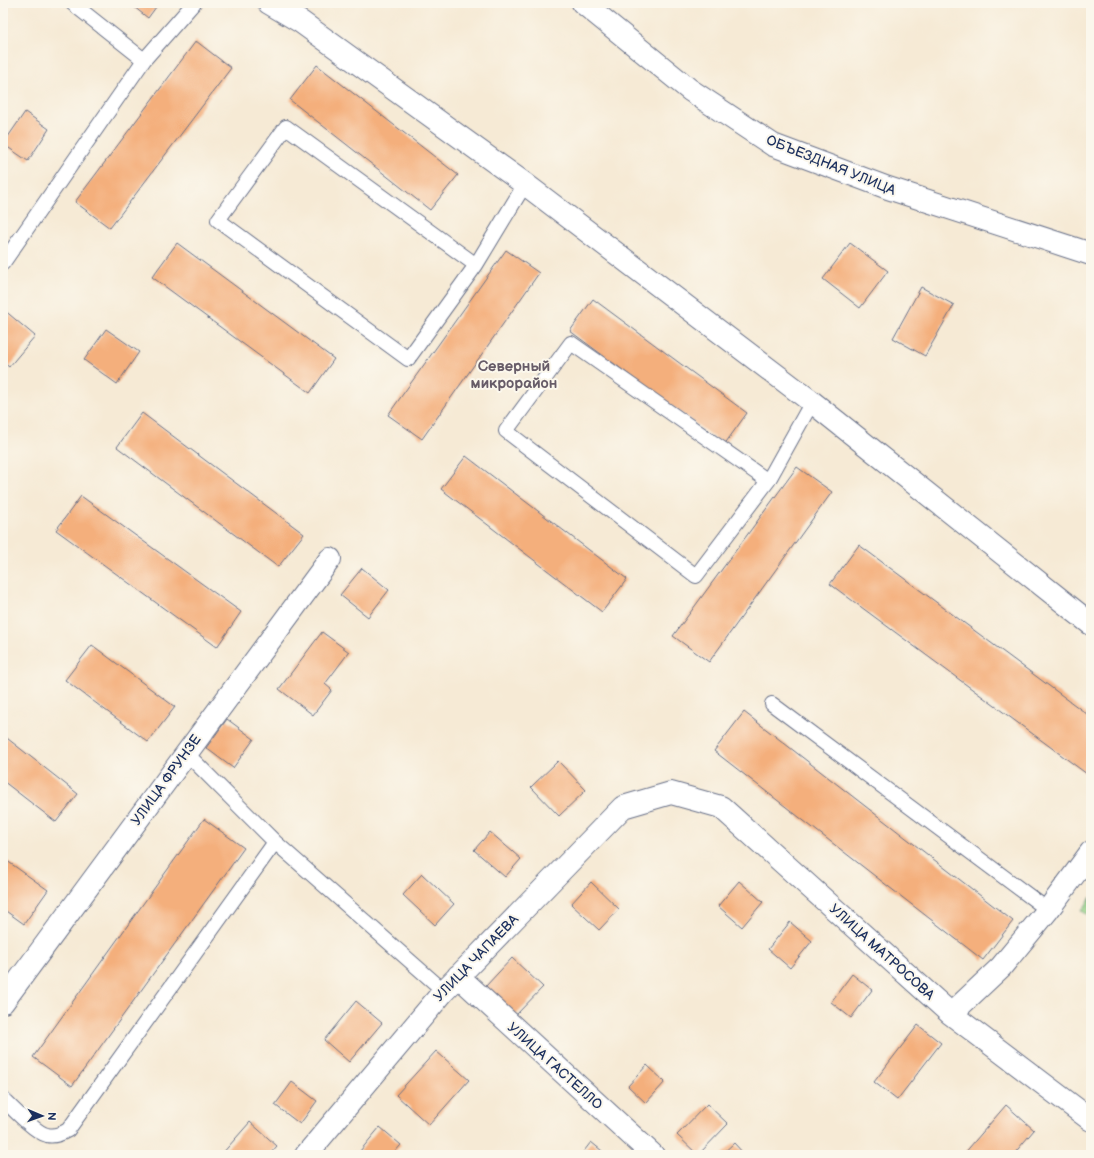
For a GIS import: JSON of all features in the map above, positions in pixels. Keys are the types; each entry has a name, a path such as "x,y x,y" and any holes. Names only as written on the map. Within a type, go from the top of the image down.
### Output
{"street":[{"path":"269,3 301,22 525,184 812,402 1091,624"},
{"name":"ОБЪЕЗДНАЯ УЛИЦА","path":"583,3 690,90 773,145 888,188 1091,254"},
{"name":"УЛИЦА ФРУНЗЕ","path":"3,1002 330,559"},
{"name":"УЛИЦА ЧАПАЕВА","path":"306,1155 451,984 623,807 671,793"},
{"name":"УЛИЦА МАТРОСОВА","path":"671,793 721,807 952,1014 1091,1120"},
{"path":"952,1014 1001,967 1048,910 1091,852"},
{"name":"УЛИЦА ГАСТЕЛЛО","path":"451,984 653,1155"}],"lane":[{"path":"72,3 144,60"},
{"path":"3,263 144,60 194,3"},
{"path":"476,265 286,127 218,220 408,359 476,265 525,184"},
{"path":"768,481 571,343 506,431 696,576 768,481 812,402"},
{"path":"772,704 1048,910"},
{"path":"186,753 275,842 451,984"},
{"path":"3,1099 46,1135 59,1135 68,1130 275,842"}],"green space":[{"path":"1091,897 1091,917 1082,911"}],"building":[{"path":"129,3 159,3 148,18"},
{"path":"196,41 231,68 110,228 75,202"},
{"path":"317,65 458,175 430,210 290,100"},
{"path":"25,112 49,129 28,161 3,144"},
{"path":"177,243 334,359 310,393 152,277"},
{"path":"850,243 888,271 860,308 823,279"},
{"path":"506,250 539,273 422,439 388,415"},
{"path":"921,287 954,305 925,356 893,338"},
{"path":"593,299 747,413 724,445 570,331"},
{"path":"3,309 35,336 9,367 3,362"},
{"path":"106,329 139,352 117,384 84,360"},
{"path":"142,413 304,534 278,567 117,447"},
{"path":"466,456 627,579 602,612 441,489"},
{"path":"797,467 832,492 709,662 673,636"},
{"path":"81,496 241,612 217,647 56,530"},
{"path":"859,545 1091,717 1091,777 830,584"},
{"path":"362,568 389,590 368,617 340,595"},
{"path":"322,632 349,652 325,684 332,690 313,715 279,689"},
{"path":"92,645 175,707 148,742 65,680"},
{"path":"744,712 1013,921 983,960 714,751"},
{"path":"227,719 254,739 233,768 206,748"},
{"path":"3,735 78,794 56,822 3,781"},
{"path":"558,761 586,790 559,816 531,787"},
{"path":"204,819 244,848 72,1086 33,1057"},
{"path":"490,832 521,859 505,877 474,850"},
{"path":"3,858 48,890 24,924 3,909"},
{"path":"422,874 454,904 435,925 403,895"},
{"path":"739,881 763,902 742,927 718,906"},
{"path":"591,882 619,909 599,930 571,904"},
{"path":"790,922 812,941 790,968 768,949"},
{"path":"512,958 543,987 516,1015 485,987"},
{"path":"852,974 872,990 851,1018 831,1002"},
{"path":"356,1001 382,1023 349,1062 324,1040"},
{"path":"918,1025 941,1043 897,1100 874,1082"},
{"path":"436,1051 469,1080 429,1125 396,1095"},
{"path":"647,1065 665,1082 646,1103 628,1086"},
{"path":"292,1082 317,1101 300,1124 275,1105"},
{"path":"707,1104 728,1124 698,1155 677,1135"},
{"path":"1006,1105 1034,1130 1013,1155 963,1155"},
{"path":"250,1122 277,1146 269,1155 221,1155"},
{"path":"380,1127 401,1145 392,1155 365,1155 360,1151"},
{"path":"591,1142 607,1155 581,1155"},
{"path":"734,1143 745,1155 721,1155"}],"district":[{"name":"Северный микрорайон","path":"514,374"}]}
